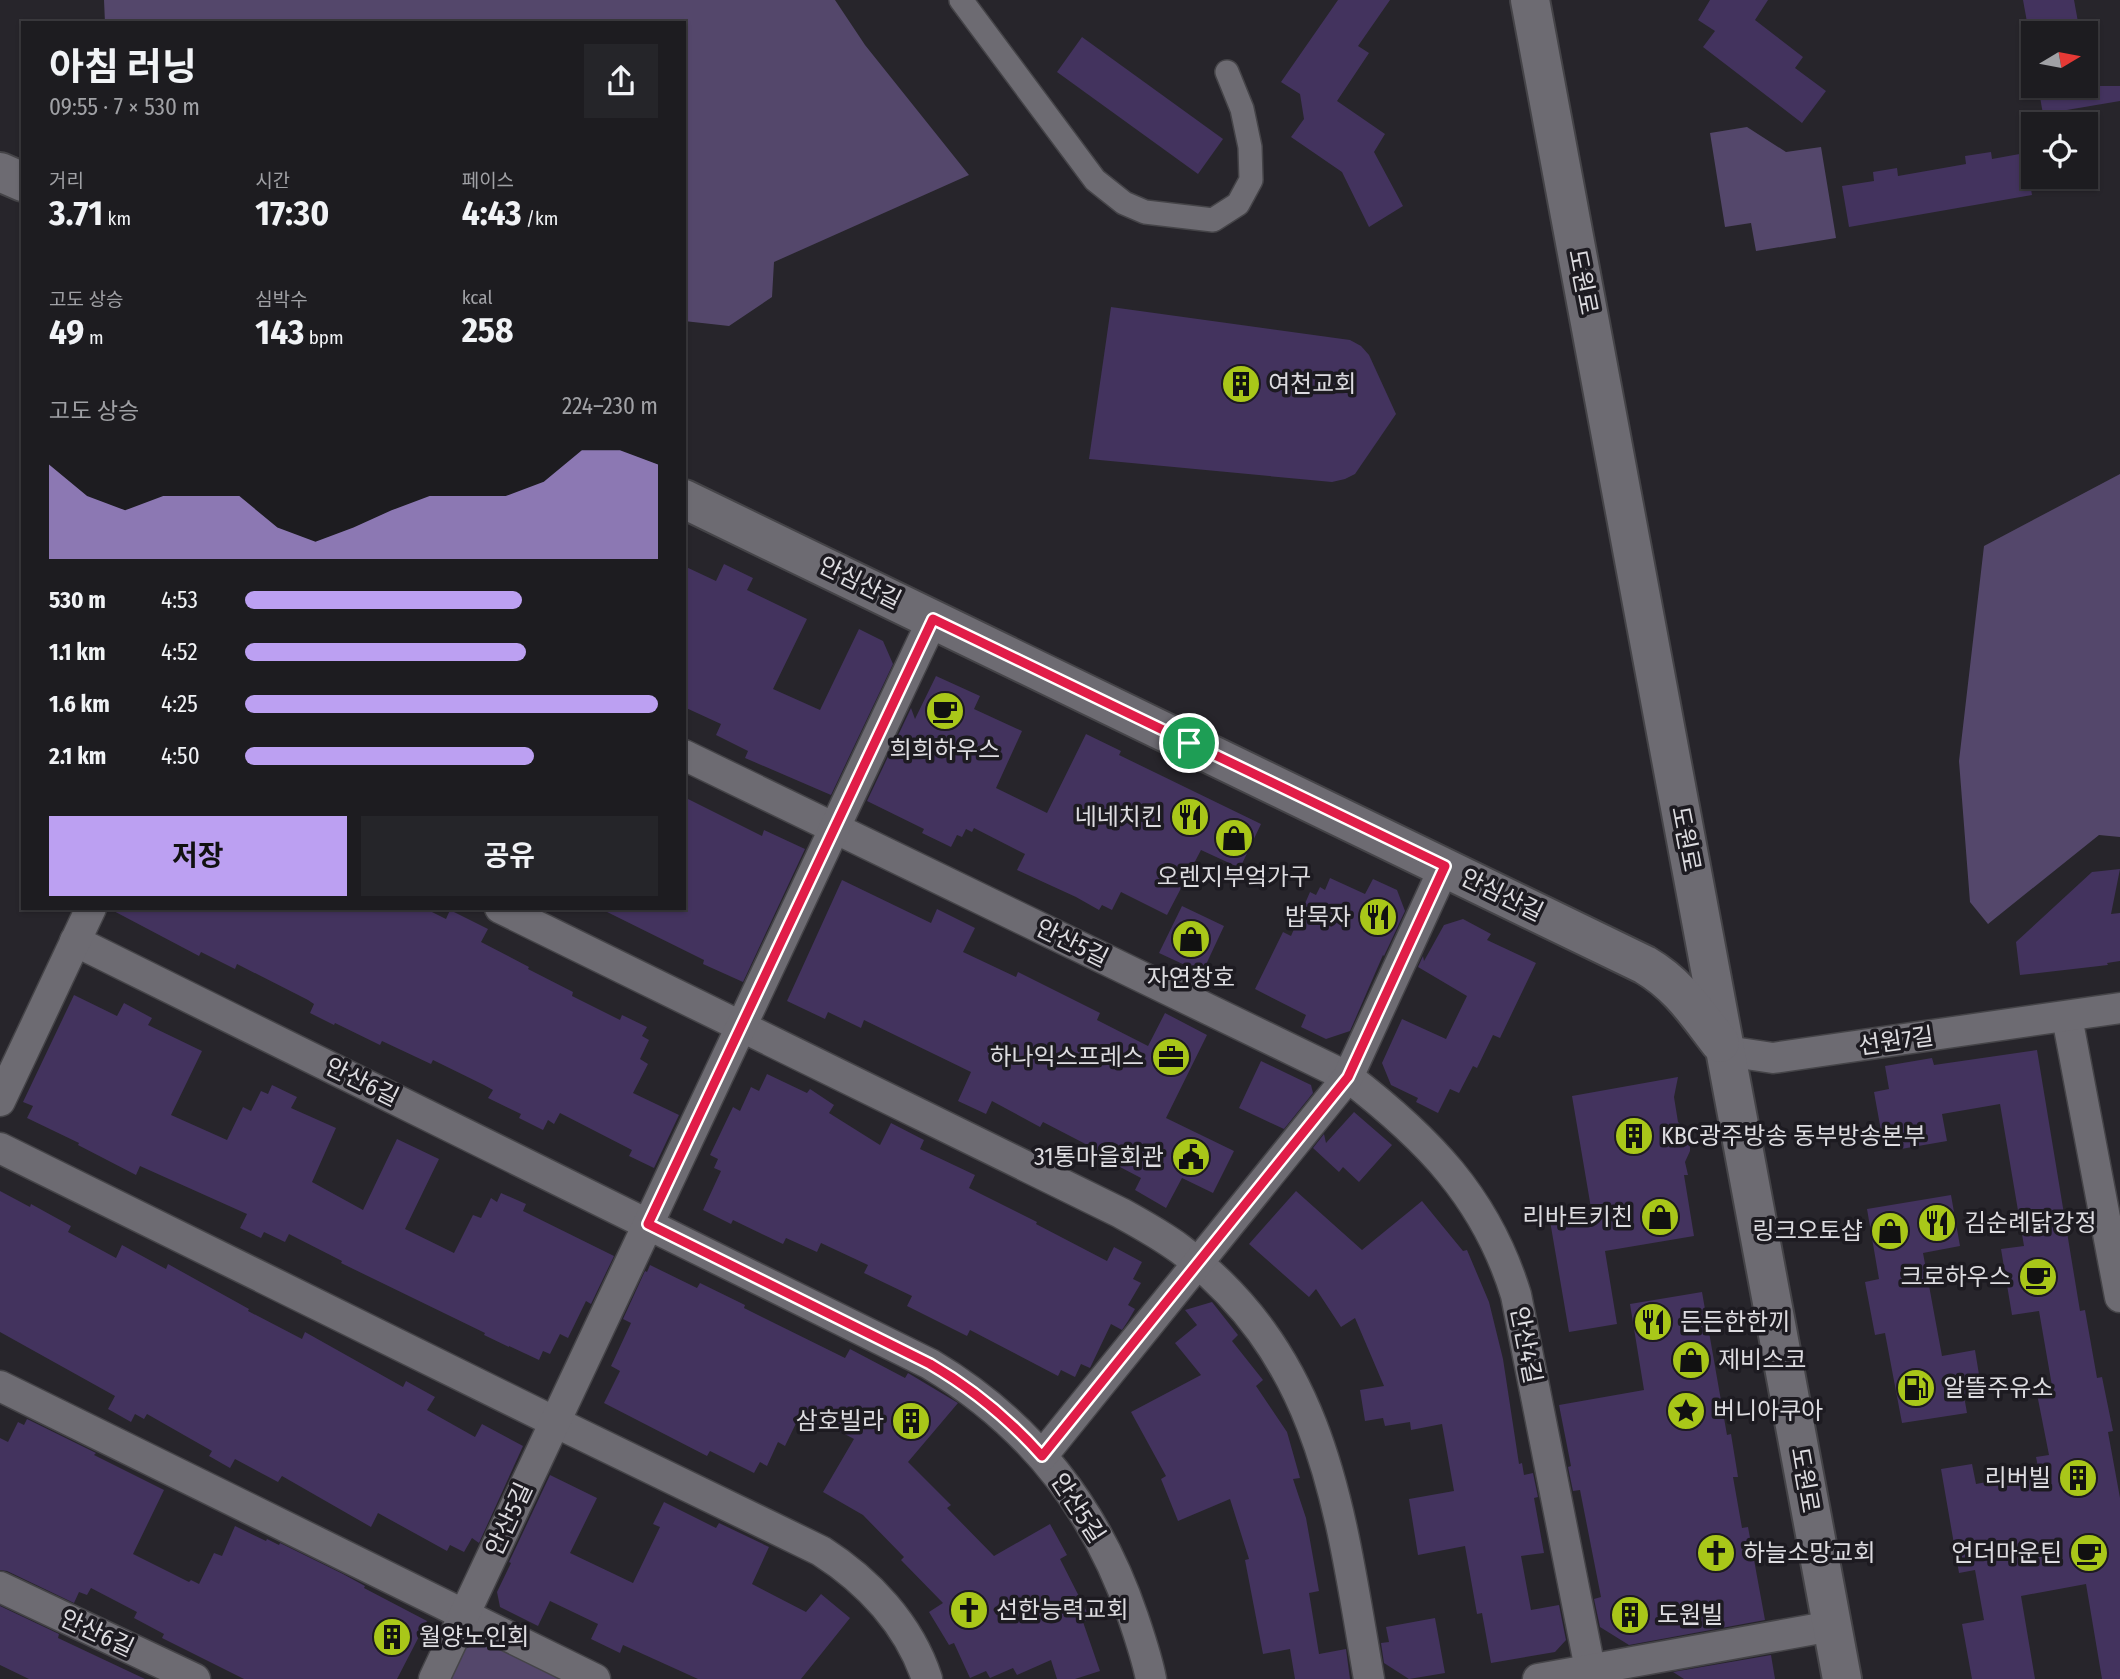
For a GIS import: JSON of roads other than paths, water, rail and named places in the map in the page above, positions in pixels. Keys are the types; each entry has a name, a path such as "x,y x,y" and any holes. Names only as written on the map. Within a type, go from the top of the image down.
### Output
{"street":[{"path":"961,0 1095,180 1124,203 1145,212 1213,220 1238,204 1251,180 1250,147 1242,109 1227,72"},
{"name":"도원로","path":"1530,0 1842,1679"},
{"path":"0,172 21,181"},
{"name":"안심산길","path":"686,500 1445,866 1657,972 1682,994 1726,1051"},
{"name":"안산5길","path":"434,1679 933,619"},
{"path":"686,756 834,828"},
{"name":"안산5길","path":"834,828 1348,1077"},
{"path":"1042,1456 1348,1077 1445,866"},
{"path":"0,1101 90,910"},
{"path":"504,910 1121,1213 1163,1237 1198,1264 1246,1313 1271,1346 1292,1380 1312,1424 1340,1515 1369,1679"},
{"name":"안산6길","path":"75,941 648,1224"},
{"name":"선원7길","path":"1726,1051 1773,1058 2120,1008"},
{"path":"2067,1017 2120,1297"},
{"name":"안산4길","path":"1348,1077 1400,1118 1436,1154 1476,1208 1502,1255 1516,1295 1591,1674"},
{"path":"0,1148 821,1551 860,1578 897,1621 917,1654 927,1679"},
{"name":"안산5길","path":"648,1224 930,1364 987,1402 1042,1456 1078,1502 1114,1566 1133,1616 1151,1679"},
{"path":"0,1385 595,1679"},
{"name":"안산6길","path":"0,1587 195,1679"},
{"path":"1538,1679 1591,1674 1832,1626"}],"place":[{"name":"여천교회","path":"1241,384"},
{"name":"희희하우스","path":"945,711"},
{"name":"네네치킨","path":"1190,817"},
{"name":"오렌지부엌가구","path":"1234,838"},
{"name":"밥묵자","path":"1378,917"},
{"name":"자연창호","path":"1191,939"},
{"name":"하나익스프레스","path":"1171,1057"},
{"name":"KBC광주방송 동부방송본부","path":"1634,1136"},
{"name":"31통마을회관","path":"1191,1157"},
{"name":"리바트키친","path":"1660,1217"},
{"name":"김순례닭강정","path":"1937,1223"},
{"name":"링크오토샵","path":"1890,1231"},
{"name":"크로하우스","path":"2038,1277"},
{"name":"든든한한끼","path":"1653,1322"},
{"name":"제비스코","path":"1691,1360"},
{"name":"알뜰주유소","path":"1916,1388"},
{"name":"버니아쿠아","path":"1686,1411"},
{"name":"삼호빌라","path":"911,1421"},
{"name":"리버빌","path":"2078,1478"},
{"name":"하늘소망교회","path":"1716,1553"},
{"name":"언더마운틴","path":"2089,1553"},
{"name":"선한능력교회","path":"969,1610"},
{"name":"도원빌","path":"1630,1615"},
{"name":"월양노인회","path":"392,1637"}]}
